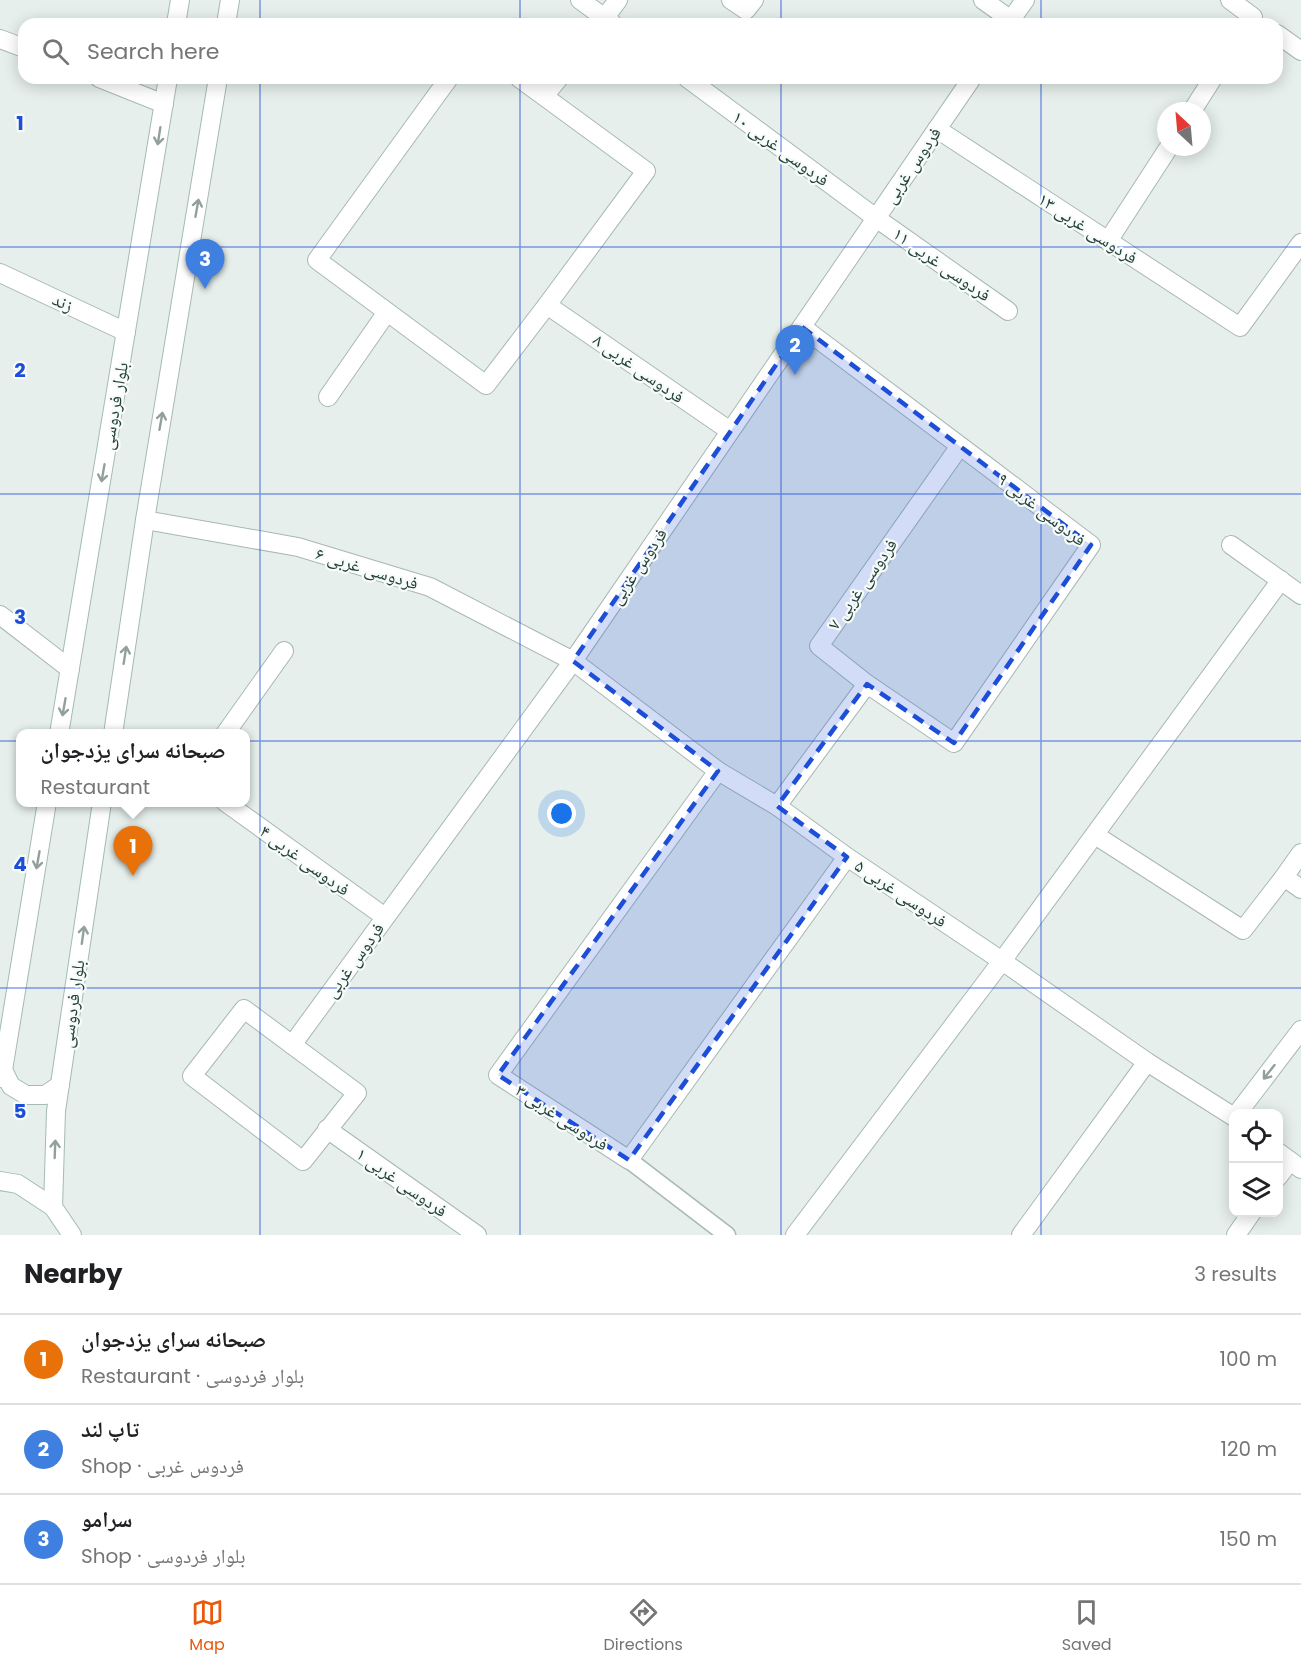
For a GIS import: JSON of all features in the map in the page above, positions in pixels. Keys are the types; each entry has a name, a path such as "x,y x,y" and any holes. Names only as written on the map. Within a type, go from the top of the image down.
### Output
{"street":[{"path":"177,18 180,0"},
{"path":"227,18 230,0"},
{"path":"580,0 601,18"},
{"path":"608,18 618,0"},
{"path":"731,0 746,10 754,0"},
{"path":"983,0 1005,18"},
{"path":"1013,18 1025,0"},
{"path":"1230,0 1250,18"},
{"path":"1283,38 1301,51"},
{"path":"0,39 18,46"},
{"path":"114,84 164,104"},
{"name":"بلوار فردوسی","path":"60,729 167,84"},
{"path":"114,729 145,520 217,84"},
{"path":"445,84 317,260 486,385 646,171 528,84"},
{"path":"545,95 554,84"},
{"name":"فردوسی غربی ۱۰","path":"695,84 876,218"},
{"name":"فردوس غربی","path":"292,1045 573,661 968,84"},
{"path":"1198,102 1209,84"},
{"name":"فردوسی غربی ۱۳","path":"937,129 1239,327 1301,243"},
{"path":"1108,241 1163,156"},
{"name":"فردوسی غربی ۱۱","path":"876,218 1008,311"},
{"name":"زند","path":"0,273 126,332"},
{"name":"فردوسی غربی ۸","path":"547,305 730,431"},
{"path":"328,397 387,312"},
{"name":"فردوسی غربی ۹","path":"802,327 1091,545 954,743"},
{"name":"فردوسی غربی ۷","path":"954,743 867,684 819,646 960,446"},
{"name":"فردوسی غربی ۶","path":"145,520 298,547 430,588 573,661"},
{"path":"1231,545 1301,595"},
{"path":"795,1235 1095,835 1281,580"},
{"path":"0,615 70,669"},
{"path":"229,729 284,651"},
{"name":"فردوسی غربی ۵","path":"573,661 718,771 777,806 847,857 1002,960 1147,1062 1229,1114"},
{"path":"777,806 867,684"},
{"name":"فردوسی غربی ۳","path":"718,771 498,1075 629,1160 847,857"},
{"path":"47,807 1,1074 11,1086 26,1095 45,1095 60,1085"},
{"name":"بلوار فردوسی","path":"53,1207 56,1111 101,807"},
{"name":"فردوسی غربی ۴","path":"232,807 385,917"},
{"path":"1095,835 1243,930 1301,853"},
{"path":"1284,877 1301,889"},
{"path":"244,1009 357,1093 327,1130 303,1161 192,1076 244,1009"},
{"path":"1240,1109 1301,1030"},
{"path":"1021,1235 1147,1062"},
{"name":"فردوسی غربی ۱","path":"327,1130 477,1235"},
{"path":"0,1181 18,1184 53,1207 72,1235"},
{"path":"1236,1235 1249,1217"}],"lane":[{"path":"629,1160 727,1235"}],"highlighted area":[{"path":"802,327 1091,545 954,743 867,684 777,806 847,857 629,1160 498,1075 718,771 573,661"}],"place":[{"name":"سرامو","path":"205,289"},
{"name":"تاپ لند","path":"795,375"},
{"name":"صبحانه سرای یزدجوان","path":"133,876"}]}
